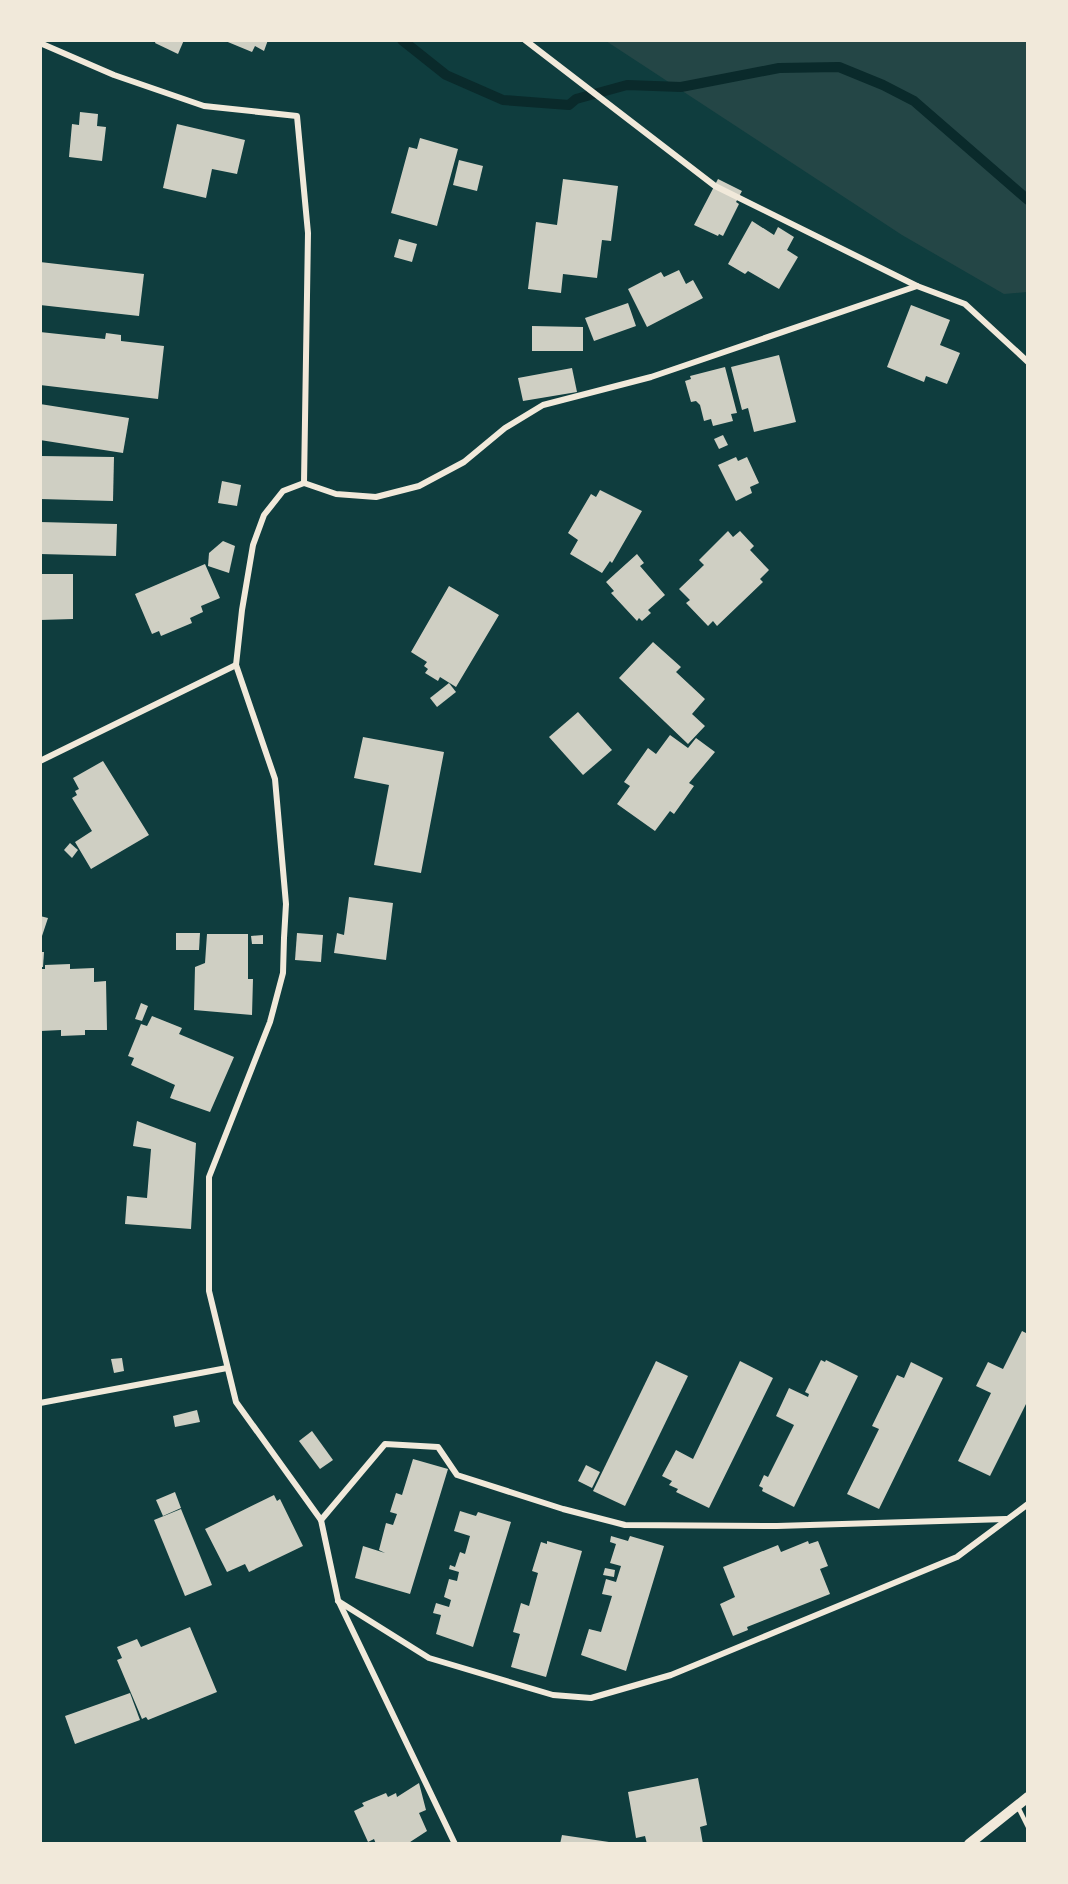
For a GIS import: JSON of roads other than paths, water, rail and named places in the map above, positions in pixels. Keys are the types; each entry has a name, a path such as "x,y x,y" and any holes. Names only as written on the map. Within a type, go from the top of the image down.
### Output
{"street":[{"path":"525,40 715,186 917,286 965,304 1028,362"},
{"path":"40,43 114,75 204,106 297,116 308,233 304,483"},
{"path":"454,1844 338,1600 321,1520 236,1402 209,1291 209,1177 270,1022 283,973 286,904 275,779 236,665 253,545 264,515 283,491 304,483 336,494 376,497 418,486 464,462 505,428 543,405 651,377 917,286"},
{"path":"40,761 236,665"},
{"path":"40,1403 227,1368"},
{"path":"321,1520 385,1443 438,1447 457,1475 563,1509 625,1525 777,1526 1007,1519"},
{"path":"338,1600 429,1658 553,1695 591,1698 670,1674 957,1557 1028,1504"},
{"path":"969,1844 1028,1797"}],"lane":[{"path":"1017,1805 1028,1827"}],"waterway":[{"path":"402,40 446,75 503,100 569,105 576,99 627,85 681,87 779,68 839,67 914,101 1028,200"}]}
